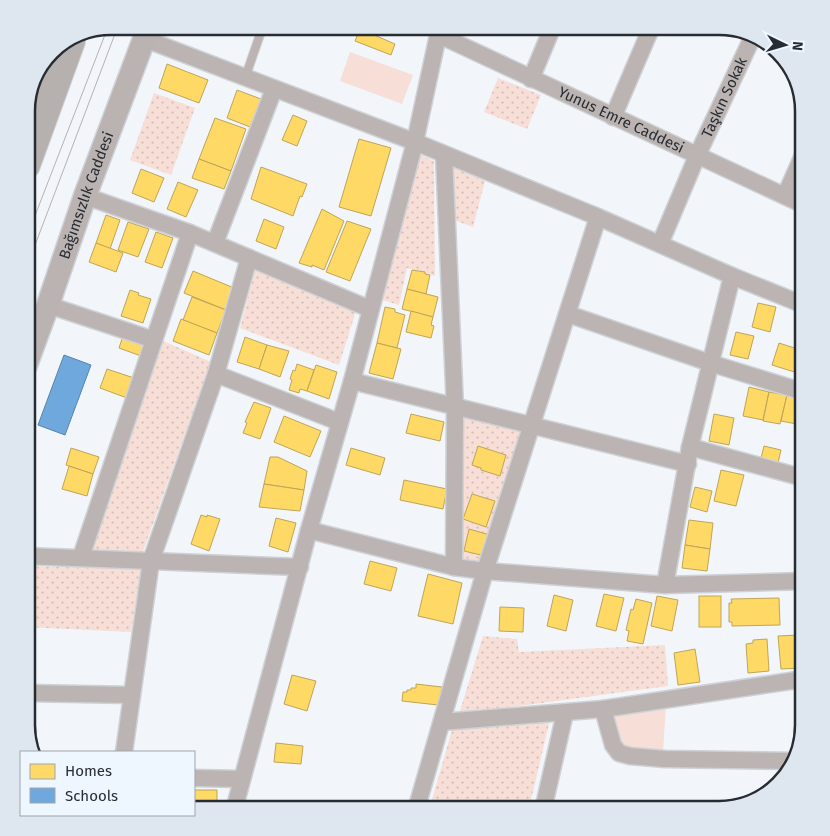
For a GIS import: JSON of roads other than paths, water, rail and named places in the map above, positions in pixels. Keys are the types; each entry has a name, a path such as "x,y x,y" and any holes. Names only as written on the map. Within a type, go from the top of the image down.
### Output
{"highway":[{"path":"35,140 68,49"}],"main road":[{"name":"Bağımsızlık Caddesi","path":"35,340 85,196 146,35"}],"street":[{"path":"151,35 245,78 415,142 598,217 732,276 795,300"},
{"path":"236,801 309,530 352,382 415,142 439,35"},
{"name":"Yunus Emre Caddesi","path":"448,35 531,79 795,201"},
{"path":"531,79 549,35"},
{"path":"613,117 648,35"},
{"name":"Taşkın Sokak","path":"660,244 697,156 750,42"},
{"path":"215,243 274,89"},
{"path":"444,155 455,408 454,567"},
{"path":"785,196 795,174"},
{"path":"85,196 190,233 370,308"},
{"path":"419,801 485,571 598,217"},
{"path":"81,557 190,233"},
{"path":"124,751 151,561 216,374 249,258"},
{"path":"664,585 690,447 732,276"},
{"path":"48,305 154,340"},
{"path":"568,314 710,363 795,389"},
{"path":"216,374 339,422"},
{"path":"352,382 688,464"},
{"path":"690,447 795,476"},
{"path":"309,530 454,567 485,571 664,585 795,581"},
{"path":"35,556 300,566"},
{"path":"442,722 603,709 795,680"},
{"path":"35,693 132,695"},
{"path":"603,709 613,745 616,750 624,755 664,759 786,761"},
{"path":"546,801 565,712"},
{"path":"195,778 242,779"}],"lane":[{"path":"245,78 260,35"}],"tram line":[{"path":"35,216 105,35"},
{"path":"35,245 115,35"}]}
